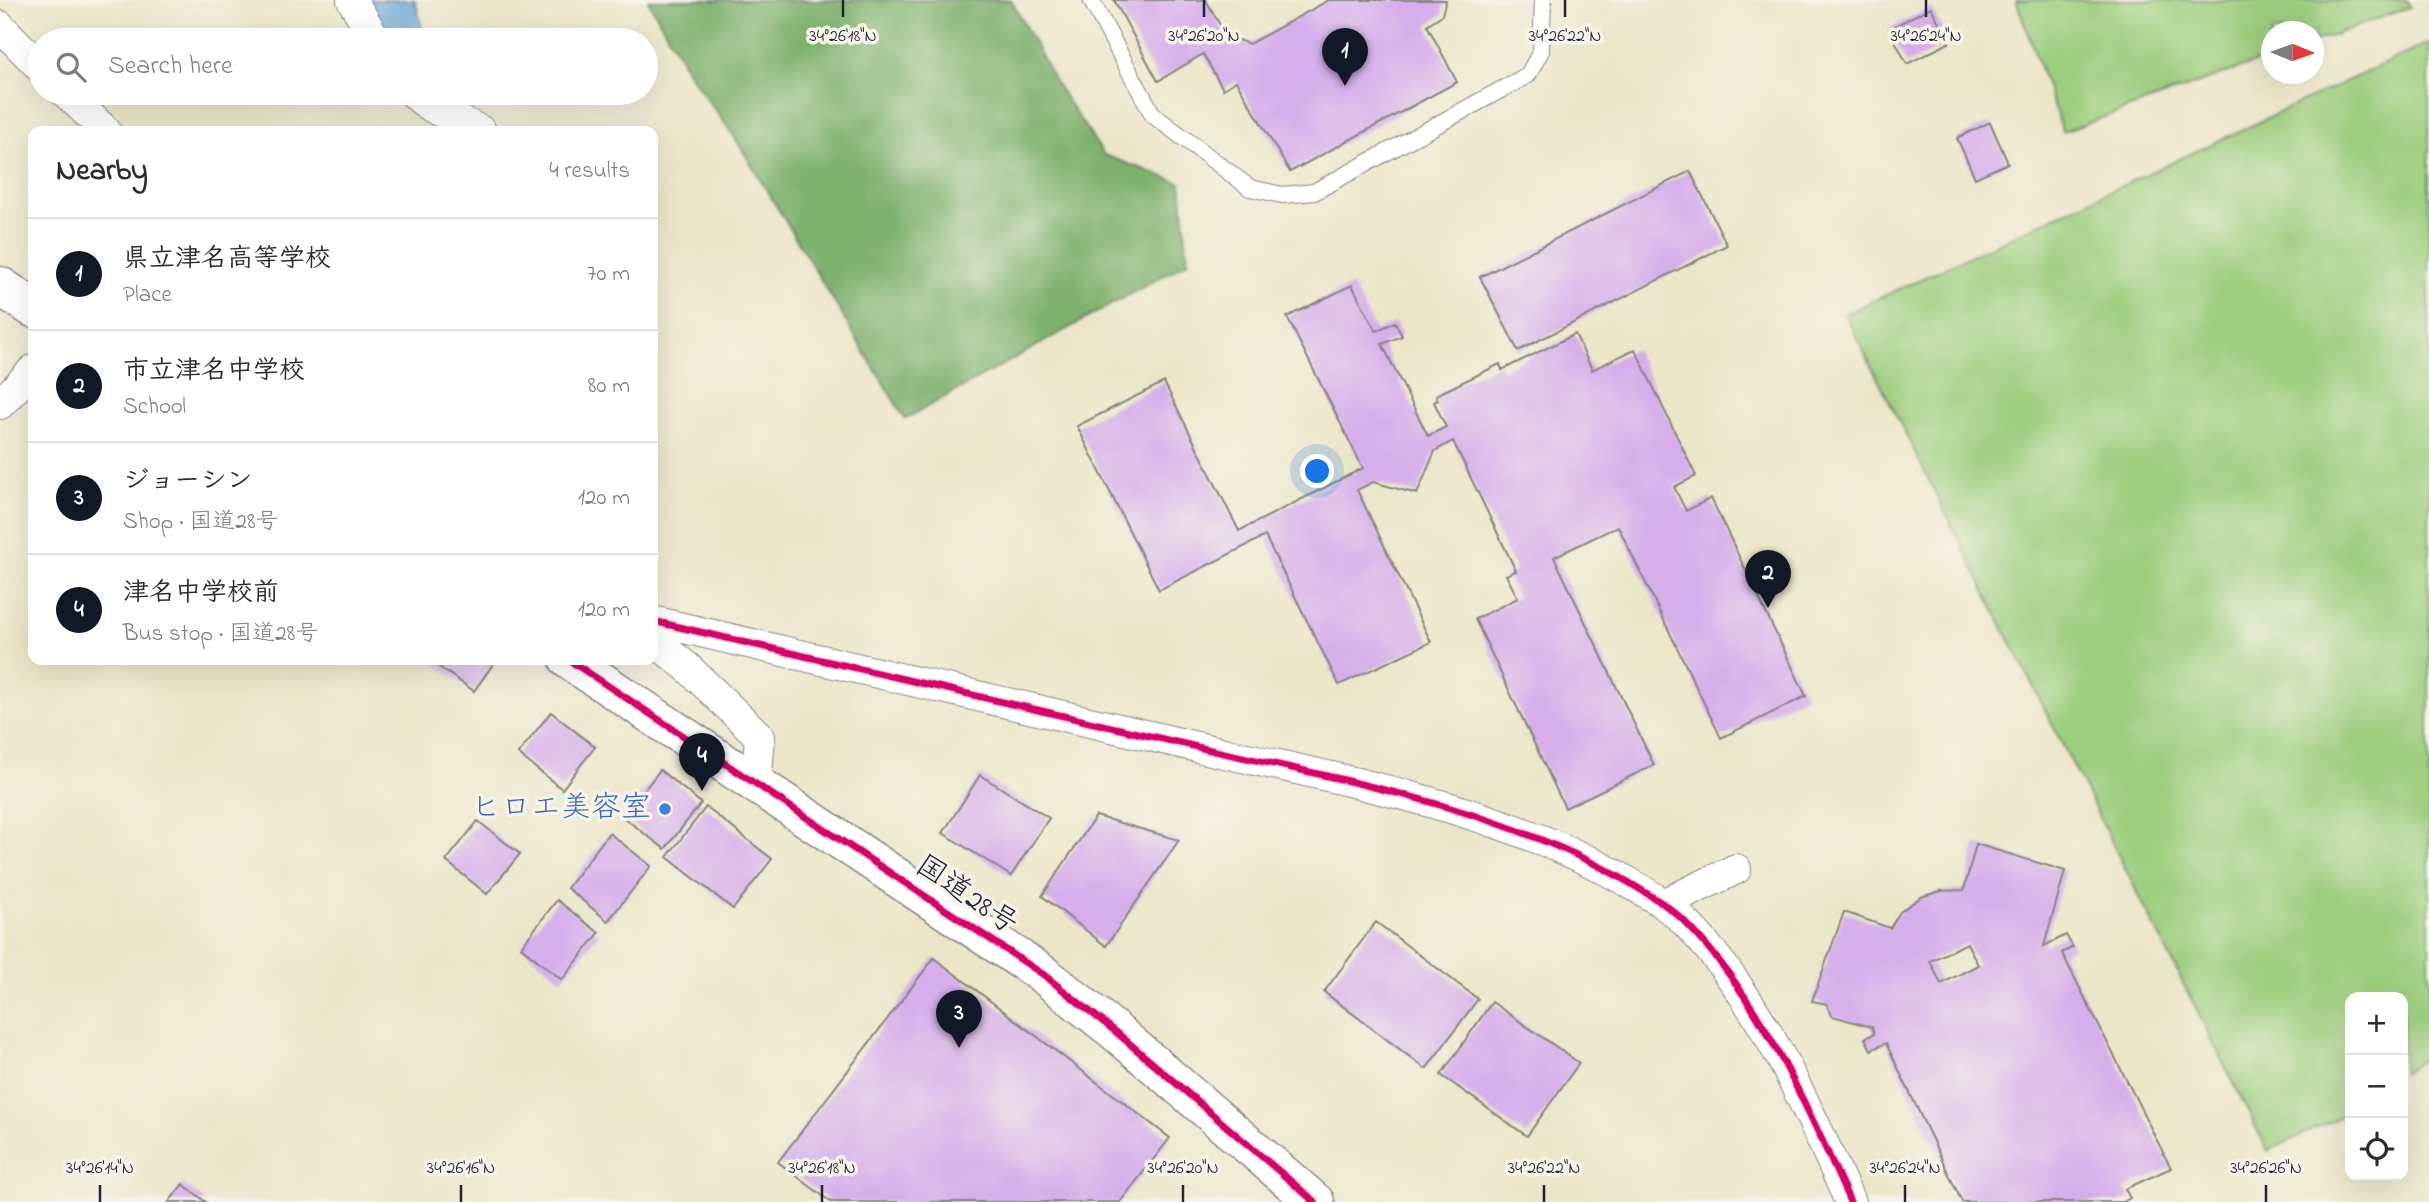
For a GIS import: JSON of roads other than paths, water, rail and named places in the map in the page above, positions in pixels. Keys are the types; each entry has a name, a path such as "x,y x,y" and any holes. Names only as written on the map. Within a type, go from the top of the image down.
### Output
{"highway":[{"path":"0,286 28,305"},
{"name":"国道28号","path":"576,665 1044,975 1116,1032 1315,1202"}],"street":[{"path":"352,0 369,28"},
{"path":"0,26 28,55"},
{"path":"79,105 101,126"},
{"path":"427,105 456,116 473,126"},
{"path":"0,404 28,374"},
{"path":"658,622 1393,794 1516,830 1600,866 1664,904 1686,923 1735,983 1799,1088 1850,1202"},
{"path":"658,644 687,667 760,737 755,784"},
{"path":"1664,904 1736,869"}],"lane":[{"path":"1091,0 1153,115 1250,188 1294,195 1314,192 1528,75 1541,51 1543,0"}],"water":[{"path":"365,0 415,0 422,28 383,28"}],"place":[{"name":"県立津名高等学校","path":"1345,86"},
{"name":"市立津名中学校","path":"1768,608"},
{"name":"津名中学校前","path":"702,791"},
{"name":"ヒロエ美容室","path":"665,809"},
{"name":"ジョーシン","path":"959,1048"}]}
